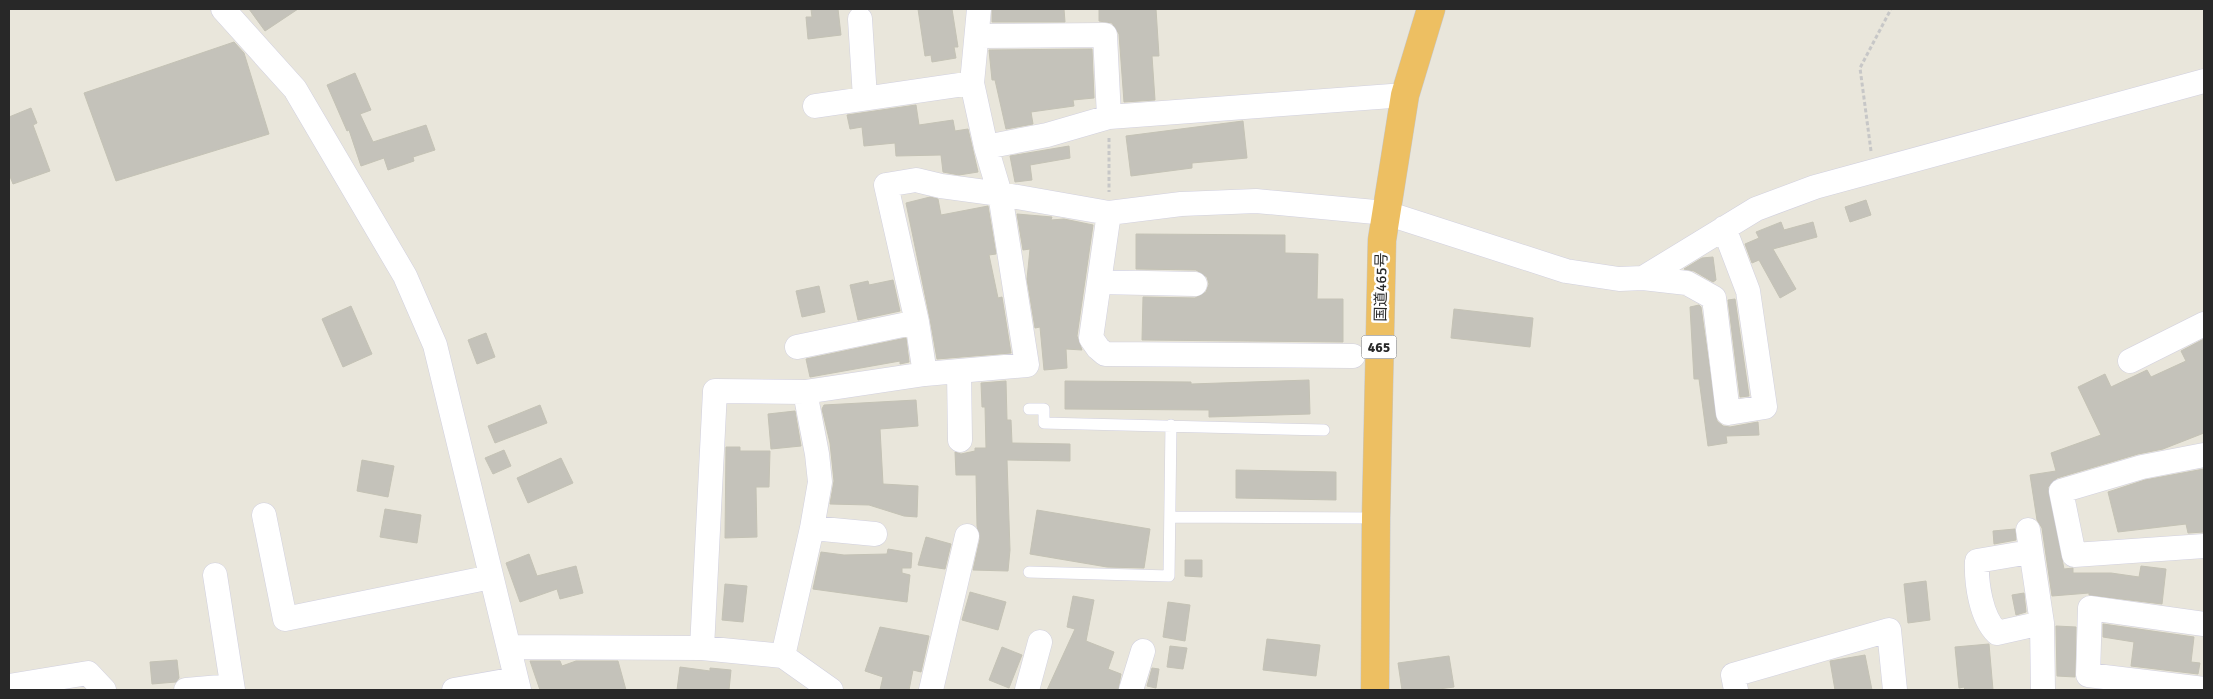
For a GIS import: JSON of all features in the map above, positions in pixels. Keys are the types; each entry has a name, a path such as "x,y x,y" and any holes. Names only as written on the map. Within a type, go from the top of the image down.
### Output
{"highway":[{"name":"国道465号","path":"1375,690 1376,518 1382,240 1405,95 1431,9"}],"street":[{"path":"223,9 295,88 405,276 435,345 517,685 454,690"},
{"path":"702,648 715,391 805,392 925,374 1027,365 1000,194 986,147 972,83 980,9"},
{"path":"860,19 865,98"},
{"path":"977,36 1105,34 1109,117"},
{"path":"1643,278 1756,209 1807,190 2204,81"},
{"path":"814,106 972,83"},
{"path":"986,147 1047,135 1109,117 1405,95"},
{"path":"925,374 917,322 886,185 916,180 941,186 1110,213 1182,204 1256,201 1386,213 1566,271 1619,280 1643,278 1687,283 1714,298 1728,413 1764,407 1748,291 1724,228"},
{"path":"1110,213 1091,338 1105,354 1353,356"},
{"path":"1099,282 1194,284"},
{"path":"797,347 917,322"},
{"path":"2130,361 2204,324"},
{"path":"958,372 960,440"},
{"path":"783,656 812,528 820,482 817,454 805,392"},
{"path":"2204,455 2142,467 2061,491 2074,555 2204,546"},
{"path":"264,515 284,619 492,577"},
{"path":"812,528 875,534"},
{"path":"931,690 967,536"},
{"path":"2042,623 1997,634 1989,625 1976,579 1977,561 2029,541 2042,623 2043,690"},
{"path":"186,690 232,688 215,575"},
{"path":"2204,624 2090,608 2088,675 2204,689"},
{"path":"1736,690 1733,675 1889,630 1895,690"},
{"path":"1028,690 1040,642"},
{"path":"509,647 702,648 783,656 831,690"},
{"path":"1131,690 1143,651"},
{"path":"9,686 88,674 104,690"}],"lane":[{"path":"1030,409 1044,409 1044,423 1324,430"},
{"path":"1029,572 1169,576 1171,425"},
{"path":"1170,517 1376,518"}],"path":[{"path":"1874,171 1860,68 1891,9"},
{"path":"1109,117 1110,213"}],"building":[{"path":"249,9 298,9 265,31"},
{"path":"811,9 838,9 841,35 808,39 806,17 812,17"},
{"path":"918,9 952,9 958,47 954,47 956,58 932,62 931,55 925,56"},
{"path":"992,9 1064,9 1065,22 992,22"},
{"path":"1099,9 1156,9 1159,56 1152,56 1155,100 1124,102 1119,34 1112,23 1099,21"},
{"path":"234,42 244,53 269,134 116,181 84,93"},
{"path":"1092,49 1094,98 1073,100 1074,106 1031,112 1033,124 1006,129 995,80 992,80 989,50"},
{"path":"355,73 371,110 360,114 373,142 426,125 435,150 413,157 414,161 388,170 384,158 361,166 349,130 347,131 327,85"},
{"path":"916,105 919,125 953,120 955,131 968,129 978,172 959,175 943,172 941,155 896,156 895,143 864,146 862,127 850,129 847,115"},
{"path":"31,108 37,123 33,125 50,171 13,184 9,174 9,117"},
{"path":"1243,121 1247,158 1192,163 1192,168 1131,176 1126,136"},
{"path":"1069,146 1070,158 1030,165 1032,180 1015,182 1010,156"},
{"path":"930,197 938,199 941,215 988,206 996,254 989,255 998,298 1002,297 1011,353 937,359 906,203"},
{"path":"1866,200 1871,215 1850,222 1845,207"},
{"path":"1017,214 1052,217 1051,220 1064,219 1093,225 1077,336 1082,350 1066,349 1067,368 1044,370 1040,327 1035,328 1027,279 1030,249 1023,250"},
{"path":"1781,222 1784,230 1813,222 1817,237 1773,249 1796,289 1780,298 1759,260 1752,263 1745,244 1759,238 1756,232"},
{"path":"1136,234 1285,235 1285,253 1318,254 1317,299 1343,299 1343,342 1142,340 1143,297 1195,298 1206,292 1209,284 1207,277 1196,270 1136,269"},
{"path":"1713,257 1716,280 1713,282 1694,271 1684,269 1702,258"},
{"path":"893,280 900,311 858,320 850,285 868,281 869,285"},
{"path":"819,286 825,312 802,317 796,291"},
{"path":"1735,299 1749,396 1740,397 1728,300"},
{"path":"1699,305 1701,307 1717,421 1723,426 1730,427 1758,422 1759,435 1726,436 1727,443 1708,446 1699,379 1694,379 1690,307"},
{"path":"351,306 372,354 343,367 322,319"},
{"path":"1454,309 1533,318 1530,347 1451,338"},
{"path":"486,333 495,357 477,364 468,340"},
{"path":"906,338 909,362 900,364 900,361 810,377 806,359"},
{"path":"2204,339 2204,433 2163,449 2138,454 2057,478 2048,487 2064,569 2073,568 2073,573 2111,573 2139,577 2141,566 2166,569 2162,604 2089,595 2089,593 2052,596 2042,528 2037,520 2030,475 2056,471 2051,453 2101,435 2078,387 2105,374 2111,387 2147,370 2151,377 2186,361 2181,351"},
{"path":"1309,380 1310,414 1209,417 1209,410 1065,409 1065,381 1191,382 1191,384"},
{"path":"1006,381 1007,420 1011,420 1012,443 1070,444 1070,461 1007,460 1010,550 1008,571 973,570 980,539 977,526 976,475 956,475 955,452 961,454 975,451 975,448 986,448 985,407 982,407 981,383"},
{"path":"916,400 918,426 880,429 883,484 918,486 917,517 904,516 869,505 830,504 834,481 830,443 822,409 824,405"},
{"path":"540,405 547,423 495,443 488,426"},
{"path":"795,411 801,446 771,449 768,414"},
{"path":"726,447 740,447 740,451 770,451 769,487 756,487 757,537 725,538"},
{"path":"504,450 511,466 493,474 485,458"},
{"path":"561,458 573,483 528,503 517,478"},
{"path":"362,460 394,466 388,497 357,491"},
{"path":"2204,469 2204,532 2188,533 2186,524 2118,532 2108,492 2145,480"},
{"path":"1236,470 1336,472 1336,500 1236,498"},
{"path":"385,509 421,515 417,543 380,537"},
{"path":"1037,510 1150,529 1144,568 1107,567 1030,554"},
{"path":"2015,529 2016,540 1994,544 1993,531"},
{"path":"926,537 951,544 945,569 918,565"},
{"path":"888,549 912,553 911,568 902,568 902,573 910,575 907,602 813,589 821,552 844,555 887,554"},
{"path":"529,554 537,576 576,566 583,593 560,599 557,589 520,602 506,563"},
{"path":"1185,560 1202,560 1202,577 1185,576"},
{"path":"1926,581 1930,620 1908,623 1904,584"},
{"path":"725,584 747,586 743,622 722,620"},
{"path":"970,592 1006,602 998,630 962,620"},
{"path":"2024,593 2026,612 2016,615 2012,595"},
{"path":"1073,596 1094,600 1086,641 1114,652 1108,669 1121,674 1118,690 1047,690 1075,629 1067,627"},
{"path":"1168,602 1190,605 1185,641 1163,637"},
{"path":"2103,624 2194,637 2191,662 2200,663 2198,674 2131,666 2134,642 2103,637"},
{"path":"2056,626 2076,627 2075,677 2057,676"},
{"path":"880,627 929,636 921,672 913,670 909,690 880,690 883,677 865,671"},
{"path":"1267,639 1320,645 1316,676 1263,670"},
{"path":"1989,644 1993,690 1965,690 1964,687 1959,688 1955,647"},
{"path":"1170,646 1187,648 1183,669 1167,667"},
{"path":"1002,647 1022,655 1009,688 989,680"},
{"path":"1865,655 1872,690 1835,690 1830,661"},
{"path":"1449,656 1454,687 1431,690 1402,690 1398,663"},
{"path":"177,660 179,678 176,682 152,684 150,662"},
{"path":"530,661 560,661 562,666 576,661 618,661 626,690 540,690"},
{"path":"680,667 710,671 710,668 731,670 729,690 677,690"},
{"path":"1152,668 1159,669 1156,688 1147,686"}]}
